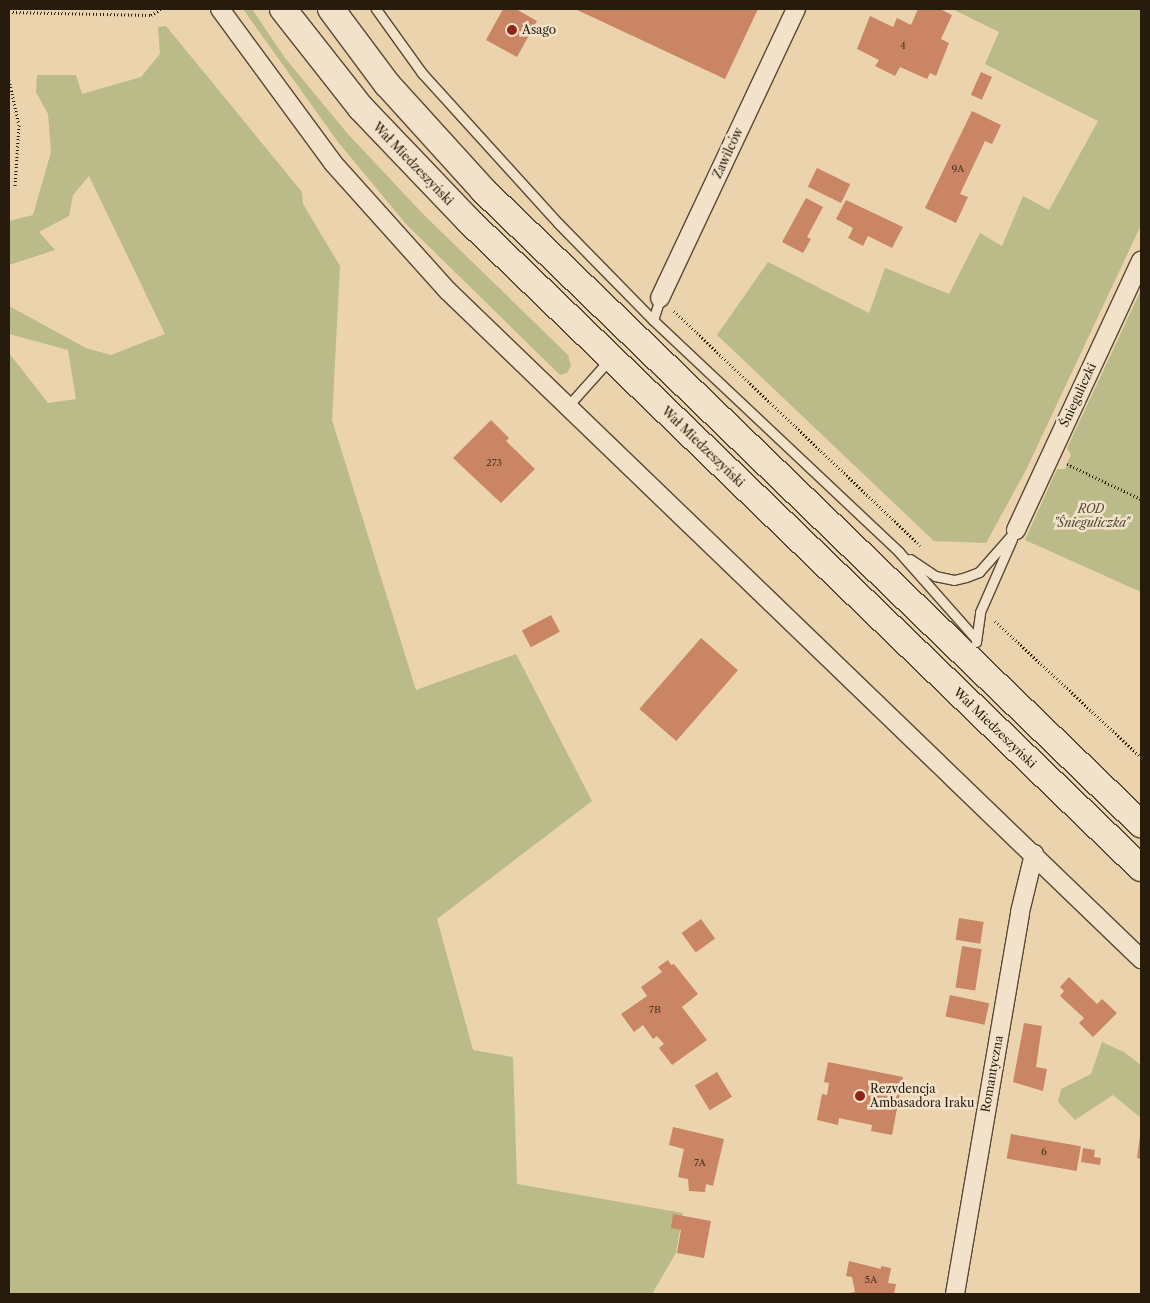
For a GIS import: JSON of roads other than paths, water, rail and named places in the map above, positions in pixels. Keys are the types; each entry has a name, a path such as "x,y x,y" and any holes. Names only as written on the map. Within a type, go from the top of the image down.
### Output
{"main road":[{"name":"Wał Miedzeszyński","path":"283,9 340,83 400,151 611,358 1141,868"},
{"path":"331,9 393,91 483,190 974,650 1141,824"}],"street":[{"path":"220,9 333,163 399,240 567,407 1034,854 1141,959"},
{"name":"Zawilców","path":"660,298 796,9"},
{"name":"Śnieguliczki","path":"1016,530 1141,261"},
{"name":"Romantyczna","path":"955,1294 1020,912 1034,854"}],"lane":[{"path":"376,9 422,73 486,147 653,320 899,552 974,650"},
{"path":"653,320 660,298"},
{"path":"567,407 611,358"},
{"path":"974,650 980,612 1016,530"},
{"path":"899,552 935,576 954,580 979,572 1016,530"}],"place":[{"name":"Asago","path":"512,30"},
{"name":"Rezydencja Ambasadora Iraku","path":"860,1096"}],"park label":[{"name":"ROD \"Śnieguliczka\"","path":"1091,516"}]}
